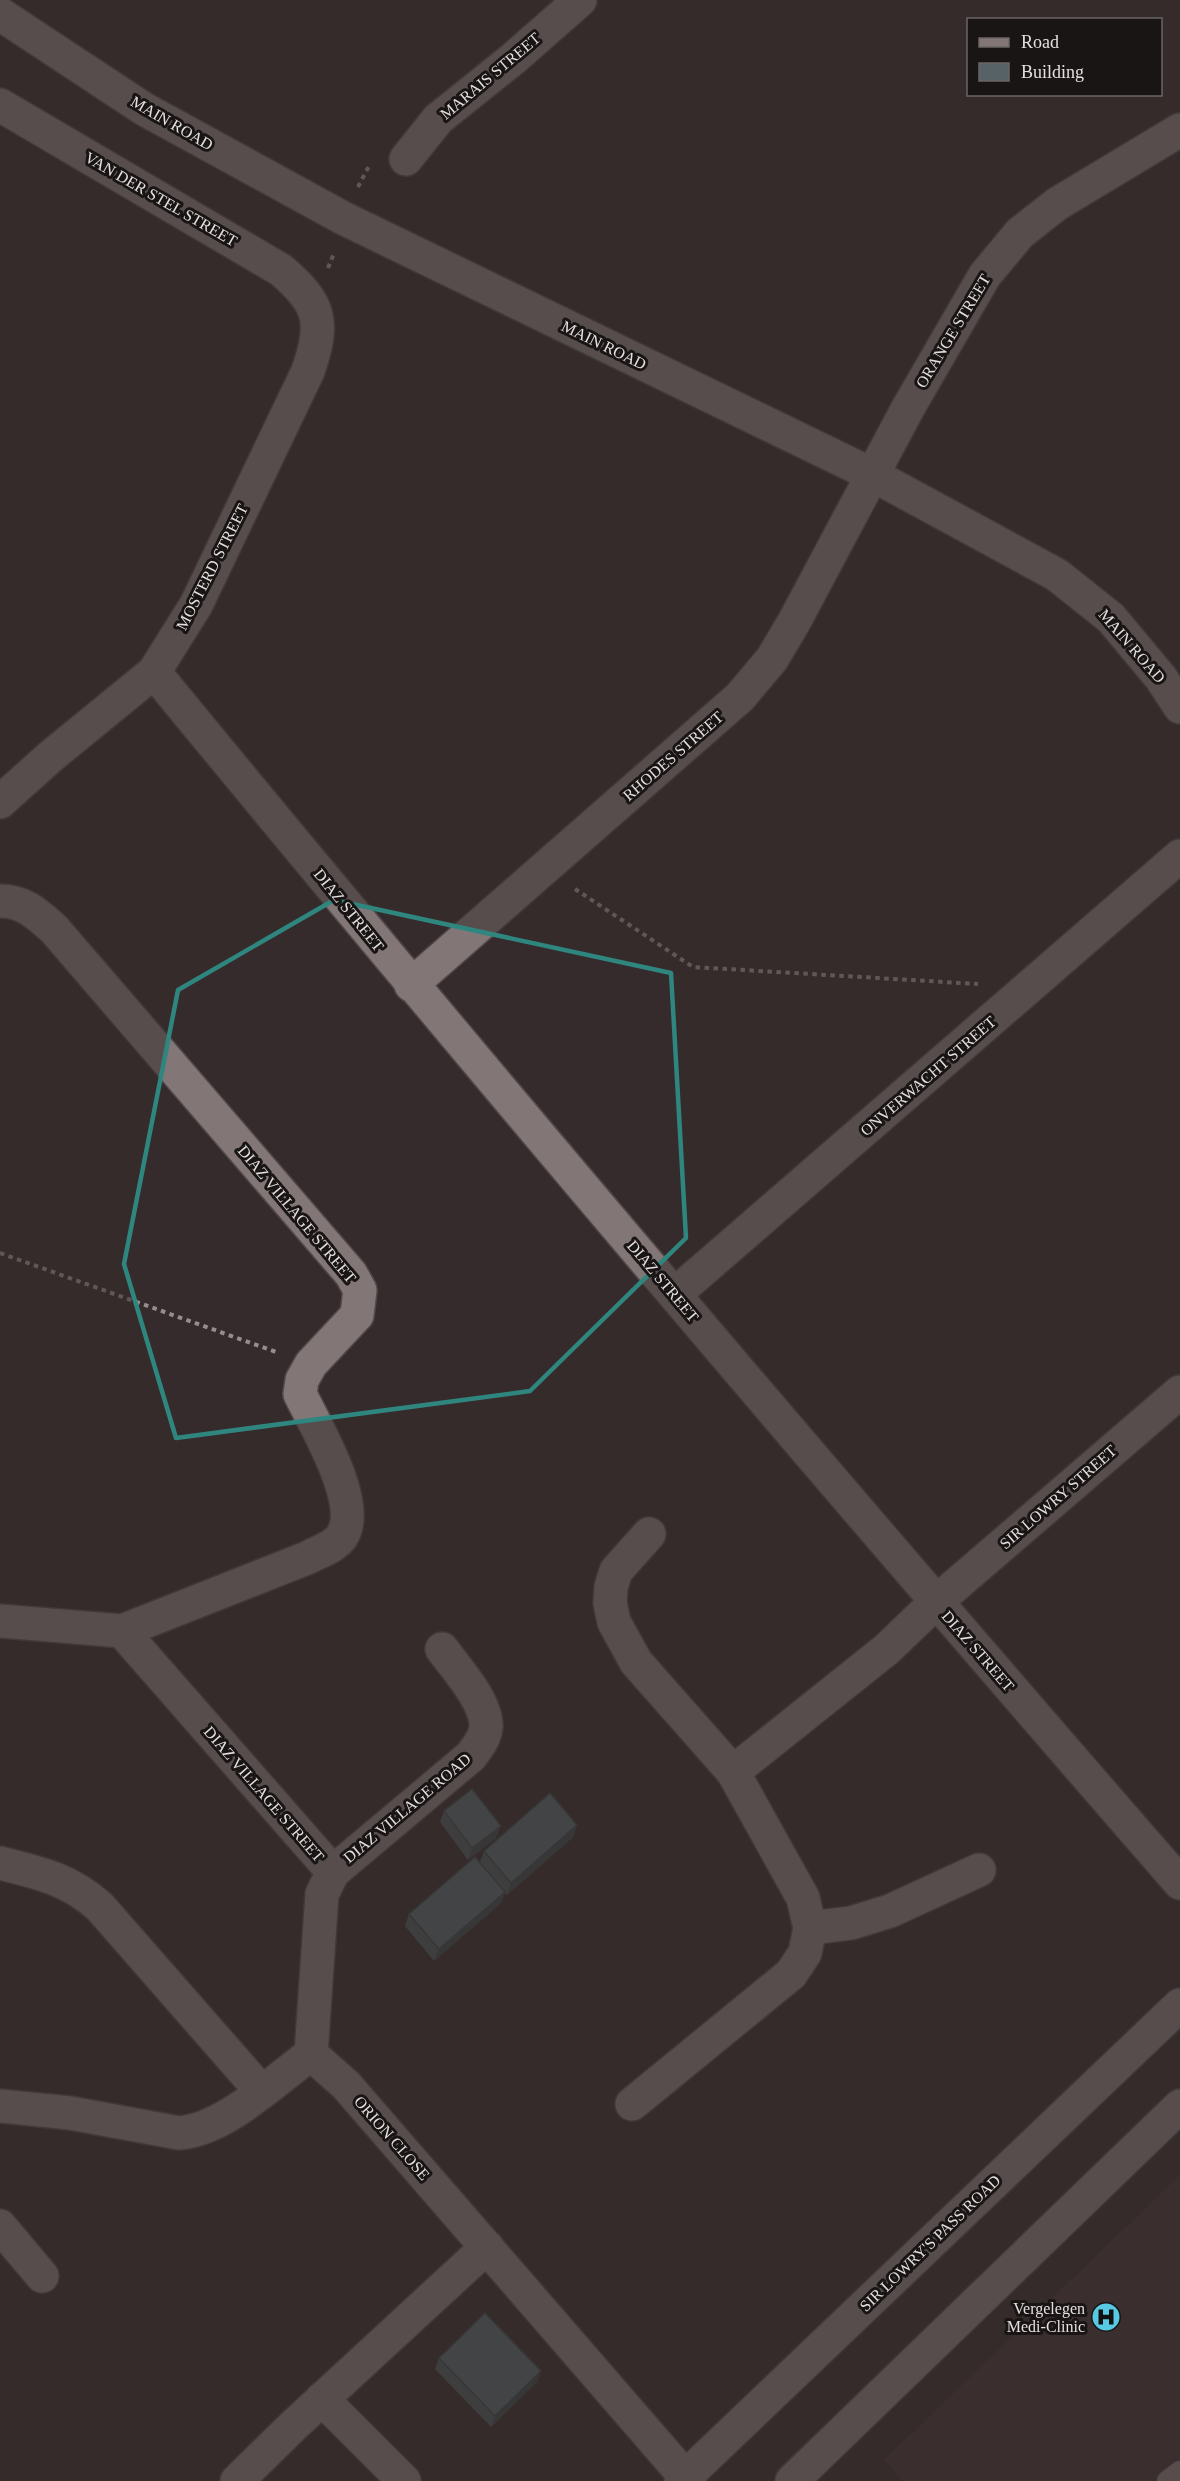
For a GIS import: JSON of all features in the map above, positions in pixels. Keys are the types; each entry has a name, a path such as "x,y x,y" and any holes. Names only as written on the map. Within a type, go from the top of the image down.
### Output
{"street":[{"name":"MARAIS STREET","path":"406,159 438,119 514,58 580,0"},
{"name":"MAIN ROAD","path":"0,14 144,109 343,218 873,475 1057,574 1112,618 1161,678 1180,707"},
{"name":"VAN DER STEL STREET","path":"0,105 281,270 302,287 312,305"},
{"name":"ORANGE STREET","path":"873,475 908,408 985,275 1020,233 1057,204 1180,130"},
{"name":"MOSTERD STREET","path":"0,802 50,757 154,672 196,604 308,371 317,343 317,320 312,305"},
{"name":"RHODES STREET","path":"411,985 740,697 772,658 873,475"},
{"name":"DIAZ STREET","path":"154,672 411,985 936,1602 1180,1883"},
{"name":"ONVERWACHT STREET","path":"675,1294 1180,856"},
{"name":"DIAZ VILLAGE STREET","path":"0,901 12,901 31,909 54,929 351,1274 360,1290 357,1315 311,1364 302,1380 300,1394 347,1498 347,1518 342,1536 330,1546 307,1557 122,1631 0,1621"},
{"name":"SIR LOWRY STREET","path":"733,1772 887,1648 936,1602 1180,1392"},
{"path":"632,2104 791,1974 805,1953 810,1928 803,1898 733,1772 636,1662 614,1622 610,1604 611,1587 616,1571 649,1534"},
{"name":"DIAZ VILLAGE STREET","path":"122,1631 333,1872 321,1894 311,2054"},
{"name":"DIAZ VILLAGE ROAD","path":"333,1872 471,1756 481,1743 486,1728 484,1713 474,1694 442,1648"},
{"path":"6,1859 72,1885 100,1907 261,2091"},
{"path":"810,1928 851,1923 890,1911 979,1870"},
{"name":"SIR LOWRY'S PASS ROAD","path":"685,2480 1180,2005"},
{"path":"0,2106 70,2114 179,2133 194,2132 224,2118 311,2054"},
{"name":"ORION CLOSE","path":"311,2054 346,2085 685,2480"},
{"path":"792,2481 1180,2107"},
{"path":"0,2226 42,2276"},
{"path":"237,2481 487,2247"},
{"path":"322,2399 404,2481"}],"lane":[{"path":"1167,2481 1180,2471"}],"path":[{"path":"544,869 693,967 1030,987"},
{"path":"0,1252 311,1364"}],"highlighted area":[{"path":"334,900 671,973 686,1238 530,1391 176,1438 124,1264 178,990"}],"shaded area":[{"name":"Vergelegen Medi-Clinic","path":"1180,2175 1180,2481 903,2481 884,2460"}],"building":[{"path":"472,1789 501,1826 472,1848 444,1811"},
{"path":"550,1793 577,1825 511,1883 484,1851"},
{"path":"475,1857 505,1892 439,1949 409,1914"},
{"path":"485,2313 541,2371 495,2416 439,2358"}],"place":[{"name":"Vergelegen Medi-Clinic","path":"1106,2317"}]}
